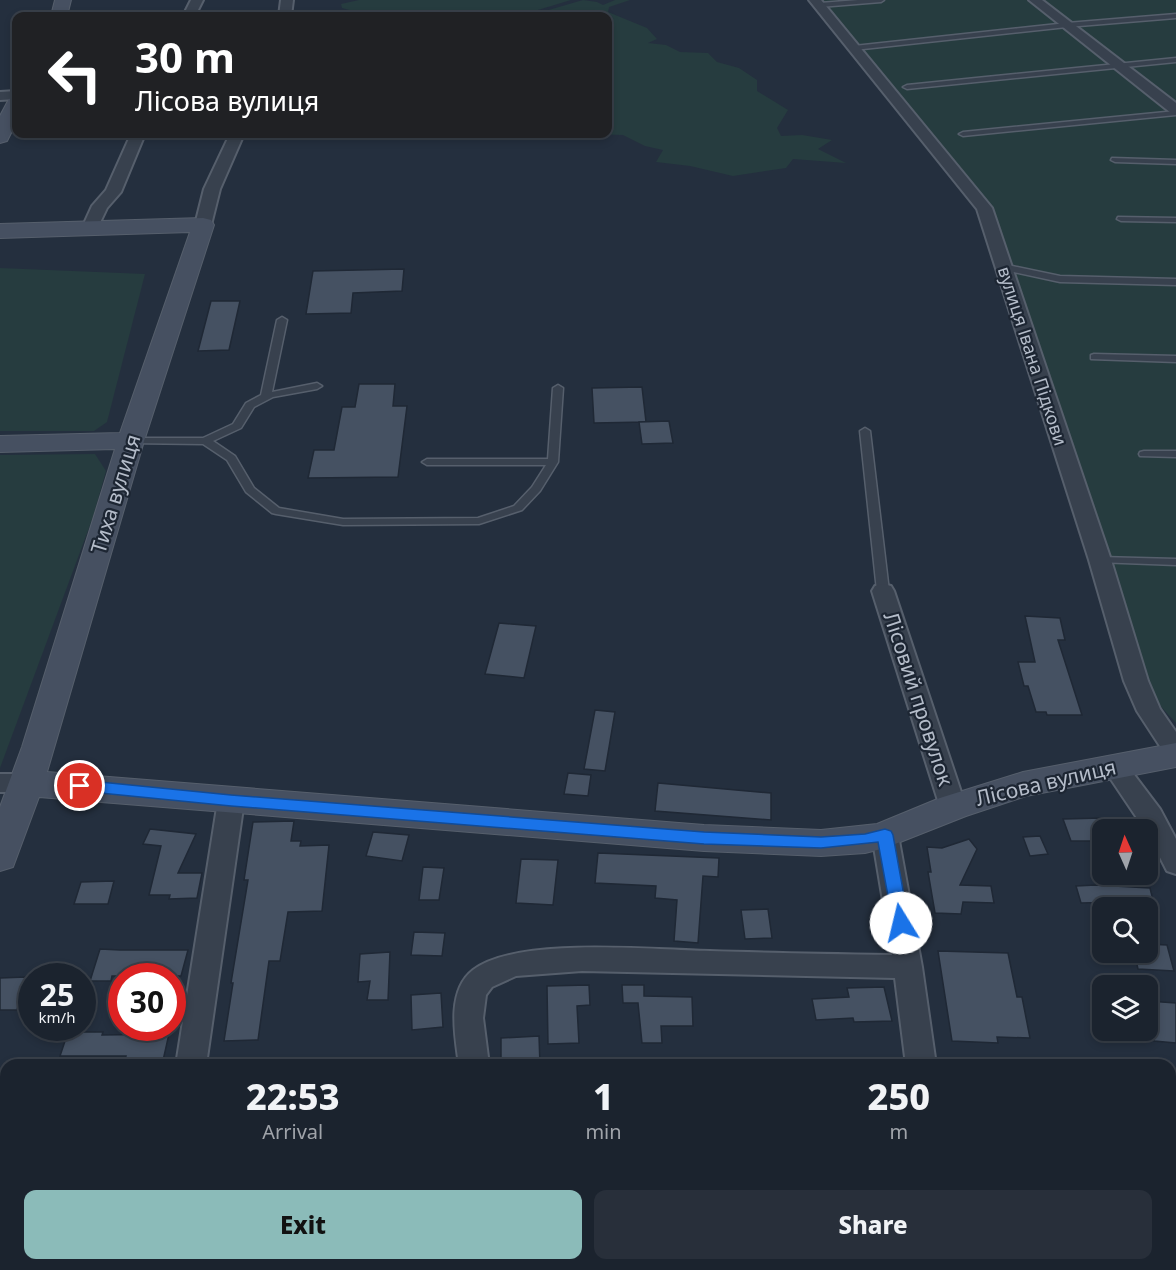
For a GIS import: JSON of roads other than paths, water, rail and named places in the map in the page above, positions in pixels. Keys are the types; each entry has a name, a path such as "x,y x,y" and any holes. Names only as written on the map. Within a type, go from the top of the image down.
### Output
{"main road":[{"path":"0,137 12,112"},
{"path":"0,231 203,225"},
{"name":"Тиха вулиця","path":"0,857 13,783 59,681 131,441 203,225"},
{"path":"0,444 131,441"},
{"name":"Лісова вулиця","path":"13,783 755,841 845,842 885,835 953,807 1023,784 1176,753"}],"street":[{"path":"1035,0 1176,111"},
{"name":"вулиця Івана Підкови","path":"818,3 984,208 1100,560 1142,698 1176,753"},
{"path":"90,228 100,206 113,192 136,138"},
{"name":"Тиха вулиця","path":"203,225 212,189 235,138"},
{"name":"Лісовий провулок","path":"883,591 953,807"},
{"path":"1114,766 1151,816 1176,864"},
{"path":"192,1059 231,801"},
{"path":"885,835 908,967 920,1059"},
{"path":"474,1059 470,1005 478,982 494,971 539,962 616,960 908,967"}],"lane":[{"path":"818,3 881,0"},
{"path":"854,48 1067,25 1176,16"},
{"path":"908,87 1176,60"},
{"path":"963,134 1176,111"},
{"path":"1115,160 1176,162"},
{"path":"1120,219 1176,220"},
{"path":"1003,267 1060,279 1176,282"},
{"path":"266,397 282,321"},
{"path":"1094,357 1176,359"},
{"path":"131,441 205,441 237,426 250,405 266,397 317,386"},
{"path":"205,441 231,458 250,490 276,511 343,522 479,521 518,508 536,489 553,462 557,434 558,388"},
{"path":"865,431 883,591"},
{"path":"1144,454 1176,454"},
{"path":"427,462 553,462"},
{"path":"1100,560 1176,562"}]}
